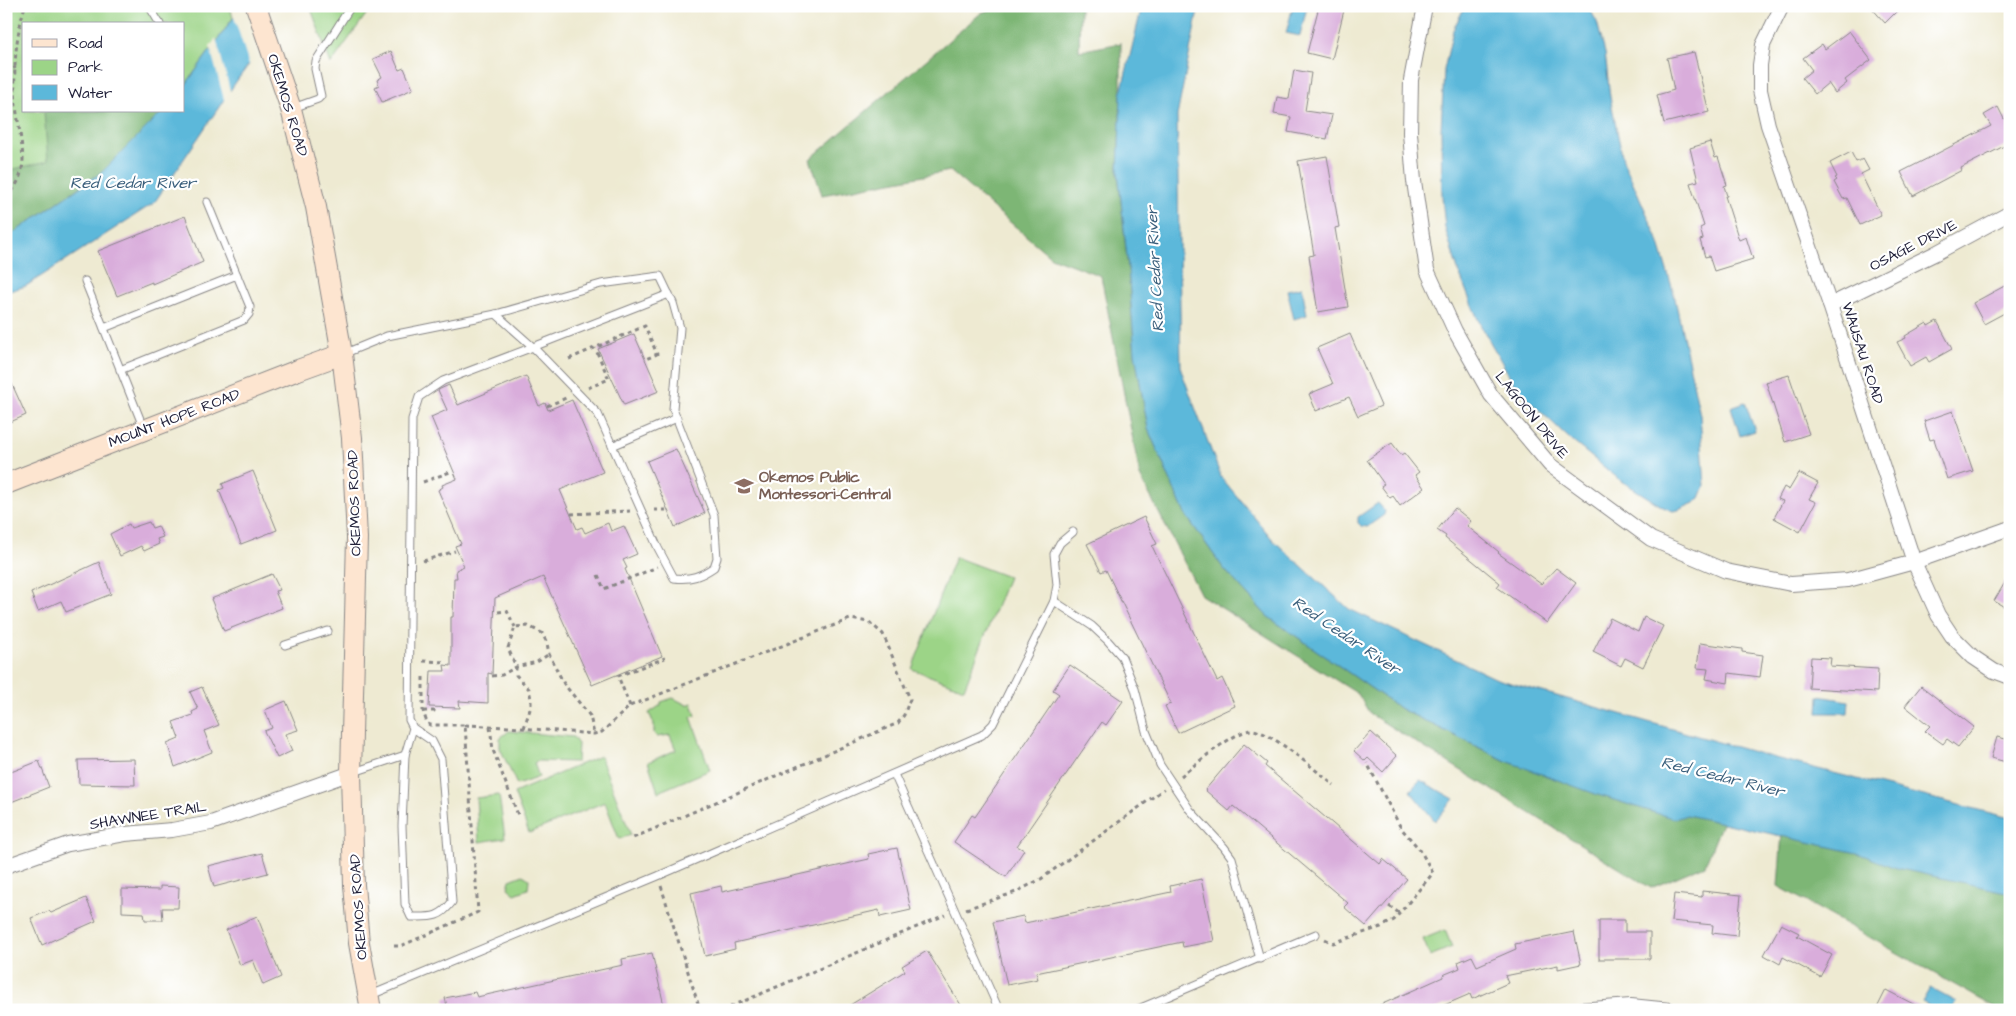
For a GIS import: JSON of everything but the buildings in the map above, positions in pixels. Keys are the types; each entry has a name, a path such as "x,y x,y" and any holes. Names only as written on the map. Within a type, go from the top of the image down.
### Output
{"main road":[{"name":"OKEMOS ROAD","path":"256,6 291,109 316,207 342,354 352,438 357,538 351,773 356,914 369,1003"},
{"name":"MOUNT HOPE ROAD","path":"6,484 342,354"}],"street":[{"name":"LAGOON DRIVE","path":"1425,6 1411,80 1410,133 1414,181 1427,270 1455,331 1491,395 1550,465 1651,539 1726,571 1791,584 1848,580 1914,562 2010,528"},
{"name":"WAUSAU ROAD","path":"1782,6 1763,45 1760,65 1760,90 1768,125 1830,305 1914,562 1938,615 1952,636 1973,657 1994,671 2010,677"},
{"name":"OSAGE DRIVE","path":"1830,305 1934,254 2010,213"},
{"name":"SHAWNEE TRAIL","path":"6,866 68,844 125,834 172,830 211,823 351,773"},
{"path":"1578,1010 1630,1006 1670,1010"}],"lane":[{"path":"149,6 159,22"},
{"path":"291,109 318,99 321,96 315,69 316,61 351,6"},
{"path":"120,370 247,318 250,307 207,202"},
{"path":"104,328 237,275"},
{"path":"342,354 387,336 496,314 601,284 660,276 669,294 680,328 673,409 714,515 717,558 714,567 698,577 674,578 598,414 533,347 496,314"},
{"path":"85,281 144,430"},
{"path":"413,728 404,755 402,826 406,904 411,917 430,917 443,914 452,902 441,758 432,741 413,728 410,720 412,418 419,397 443,381 669,294"},
{"path":"612,446 677,418"},
{"path":"369,1003 974,739 989,730 1054,601 1057,584 1054,554 1060,543 1073,532"},
{"path":"1054,601 1092,626 1122,658 1135,689 1148,738 1171,784 1190,810 1232,858 1260,959"},
{"path":"285,645 328,631"},
{"path":"351,773 404,755"},
{"path":"894,774 999,1010"},
{"path":"1136,1010 1316,934"}],"path":[{"path":"6,197 12,192 20,176 23,160 16,104 16,67 18,26 25,6"},
{"path":"6,72 16,67"},
{"path":"569,359 645,326 657,354 646,359"},
{"path":"422,473 422,483 450,472"},
{"path":"571,514 666,510"},
{"path":"422,551 423,561 455,551"},
{"path":"598,575 604,589 666,563"},
{"path":"498,612 508,611 515,627 508,648 516,667 516,675 529,689 531,706 524,728"},
{"path":"423,651 423,711 427,723 430,725 524,728 574,734 594,734 602,732 630,706 850,619 869,622 883,634 910,699 904,715 898,724 633,838"},
{"path":"515,627 528,626 542,633 547,643 549,654 564,684 590,716 594,734"},
{"path":"492,676 509,673 516,667 537,662 549,654"},
{"path":"630,706 618,676 665,658"},
{"path":"423,661 447,662"},
{"path":"423,711 434,711 434,707"},
{"path":"394,946 401,946 478,912 465,725"},
{"path":"490,727 493,750 518,815"},
{"path":"723,1010 892,937 955,912 1016,892 1041,879 1134,813 1238,734 1253,730 1272,737 1334,784"},
{"path":"1316,934 1333,942 1381,927 1394,920 1433,873 1420,850 1400,828 1367,763"},
{"path":"658,876 700,1010"},
{"path":"1389,906 1399,914"}],"green space":[{"path":"6,6 230,6 233,18 185,86 185,22 22,22 22,112 162,112 6,238"},
{"path":"310,6 372,6 331,64"},
{"path":"999,6 1080,6 1079,51 1121,43 1118,172 1135,354 1148,429 1185,514 1224,569 1267,616 1401,709 1506,761 1725,816 1705,865 1651,888 1370,714 1358,694 1201,595 1140,476 1101,276 1051,257 950,171 822,195 810,159 981,13"},
{"path":"44,112 162,112 102,172 6,238 6,171 48,161"},
{"path":"955,557 1008,577 964,689 912,669"},
{"path":"673,698 687,705 692,703 696,716 691,717 710,770 658,792 648,762 676,750 670,735 657,737 654,733 654,724 649,713 661,705 661,702"},
{"path":"509,731 573,737 578,744 577,762 537,761 534,763 539,777 517,785 500,748 500,738"},
{"path":"600,756 631,835 619,839 605,802 529,833 514,793"},
{"path":"499,795 505,838 479,842 476,798"},
{"path":"1782,833 2010,891 2010,1010 1996,1010 1996,1008 1778,886"},
{"path":"523,875 529,879 528,889 515,894 508,888 510,880"},
{"path":"1445,930 1452,947 1430,956 1423,939"}],"water":[{"name":"Red Cedar River","path":"242,6 293,6 238,79 154,203 26,286 6,292 6,238 102,172 162,112 185,112 185,86"},
{"path":"1142,6 1199,6 1177,116 1181,370 1221,477 1273,540 1349,609 1497,679 1771,757 2010,818 2010,893 1896,868 1857,853 1687,815 1675,819 1598,795 1506,761 1401,709 1267,616 1224,569 1185,514 1148,429 1135,354 1118,172 1121,93"},
{"path":"1293,6 1307,7 1300,36 1286,33"},
{"path":"1465,6 1588,6 1597,22 1605,53 1610,97 1623,160 1657,237 1674,294 1700,415 1705,486 1700,498 1694,503 1673,511 1663,507 1620,480 1572,441 1517,389 1481,326 1458,270 1445,228 1442,196 1441,130 1444,70 1453,30"},
{"path":"1302,287 1307,315 1294,319 1287,290"},
{"path":"1745,402 1755,431 1740,436 1731,407"},
{"path":"1378,503 1385,511 1384,515 1367,527 1361,526 1358,523 1358,517"},
{"path":"1819,696 1849,701 1848,713 1818,713"},
{"path":"1420,780 1454,799 1435,821 1410,791"},
{"path":"1930,988 1956,1002 1952,1010 1937,1010 1922,1002"}],"pier":[{"path":"239,6 295,6 250,67 233,14"},
{"path":"216,38 231,94 225,103 210,47"}],"place":[{"name":"Okemos Public Montessori-Central","path":"744,486"}]}
